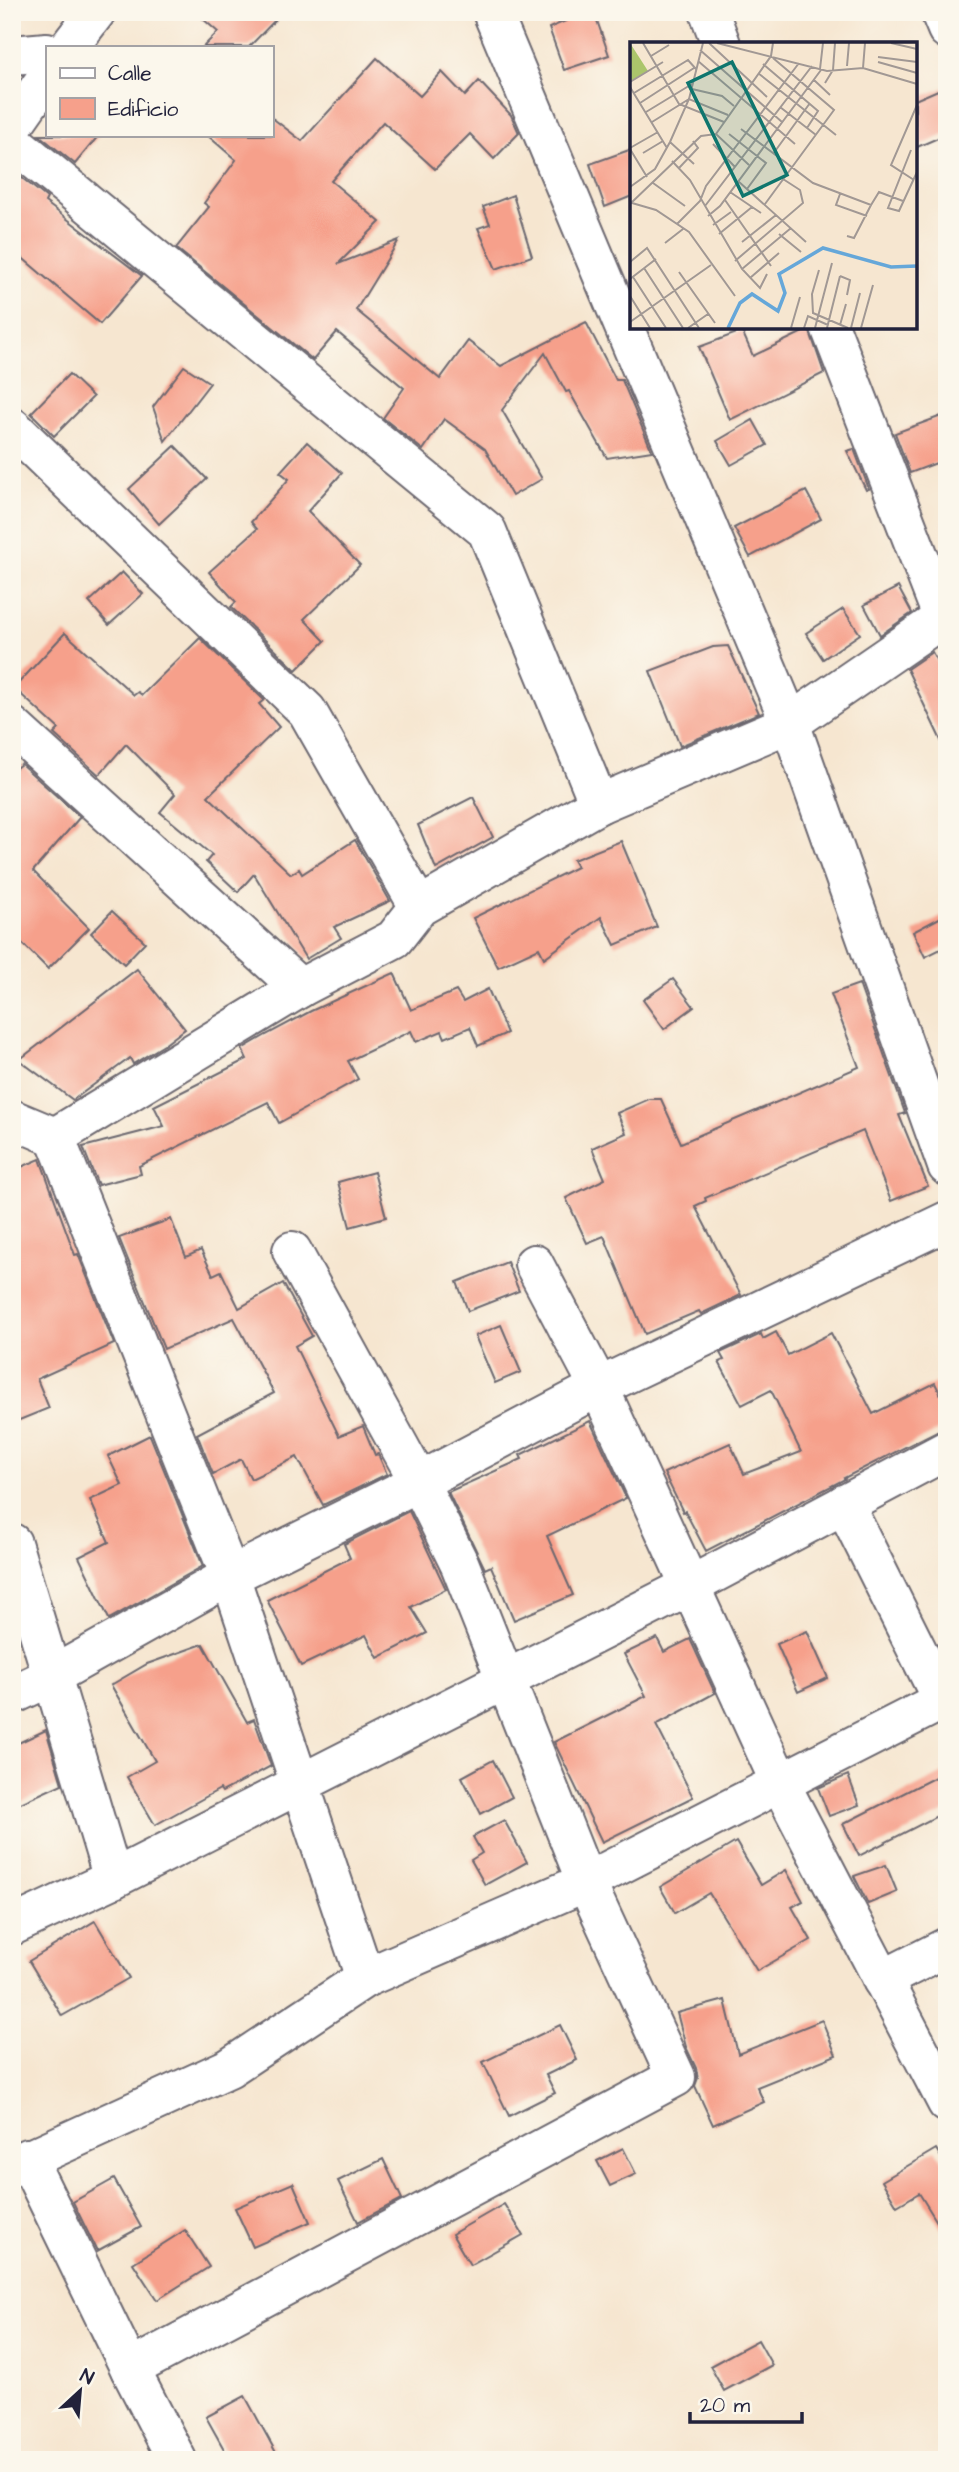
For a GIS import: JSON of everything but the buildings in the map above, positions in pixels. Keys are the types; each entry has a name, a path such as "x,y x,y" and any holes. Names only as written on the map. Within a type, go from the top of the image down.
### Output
{"street":[{"path":"70,46 96,12"},
{"path":"492,12 790,723 947,1166"},
{"path":"709,12 721,42"},
{"path":"940,12 947,29"},
{"path":"12,55 46,52"},
{"path":"12,127 46,78"},
{"path":"12,141 487,531 599,804"},
{"path":"55,1137 300,988 394,939 419,907 599,804 790,723 945,620 832,329"},
{"path":"12,427 307,711 419,907"},
{"path":"12,726 300,988"},
{"path":"12,1119 55,1137 230,1576 302,1783 365,1978"},
{"path":"12,1695 52,1676 230,1576 419,1482 598,1387 947,1221"},
{"path":"130,2369 676,2077 586,1882 460,1565 419,1482 292,1251"},
{"path":"534,1264 598,1387 781,1785 947,2103"},
{"path":"12,1926 113,1880 690,1586 947,1450"},
{"path":"177,2460 20,2163 229,2068 365,1978 586,1882 781,1785 944,1699 844,1504"},
{"path":"12,1543 113,1880"},
{"path":"882,1980 947,1947"}]}
